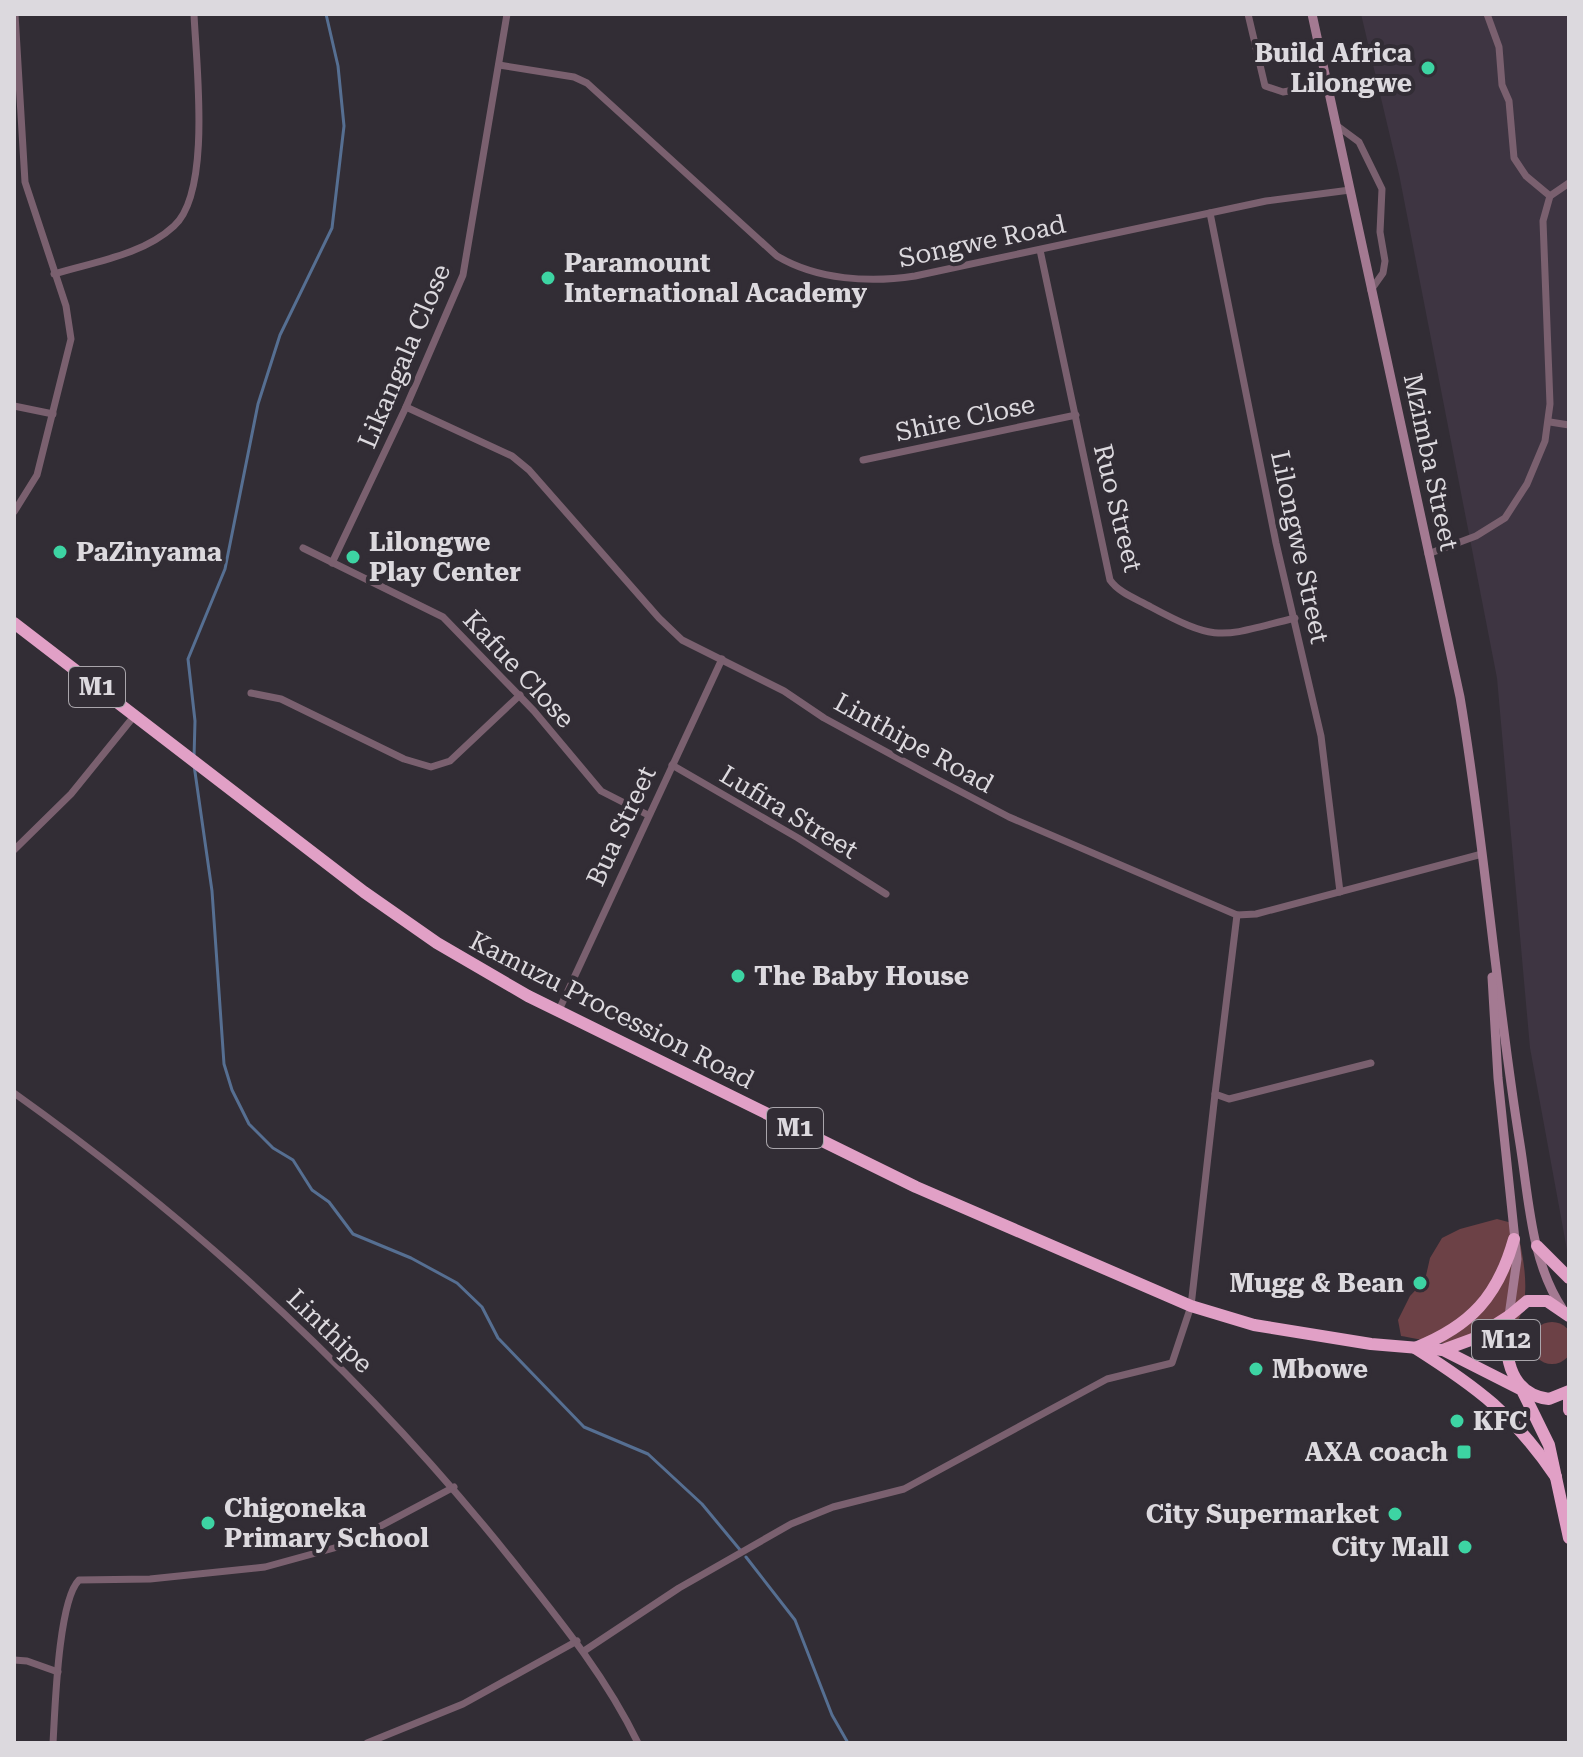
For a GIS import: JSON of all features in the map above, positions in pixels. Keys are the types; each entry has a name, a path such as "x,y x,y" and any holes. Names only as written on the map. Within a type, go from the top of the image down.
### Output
{"highway":[{"name":"Kamuzu Procession Road","path":"14,623 406,922 486,972 559,1010 916,1187 1191,1306 1254,1325 1443,1350"},
{"path":"1415,1348 1439,1337 1486,1302 1506,1267 1514,1239"},
{"path":"1537,1246 1569,1278"},
{"name":"M12","path":"1566,1312 1536,1299 1520,1305 1509,1316 1506,1343 1508,1360 1549,1445 1569,1538"},
{"name":"M1","path":"1443,1350 1473,1339 1509,1316"},
{"path":"1415,1348 1500,1406 1531,1441 1556,1477"},
{"name":"M1","path":"1443,1350 1522,1390"},
{"name":"M12","path":"1522,1390 1549,1399 1569,1391"},
{"path":"1569,1399 1569,1410"}],"main road":[{"name":"Mzimba Street","path":"1312,14 1460,697 1490,921"},
{"path":"1490,921 1493,1028 1517,1275 1509,1316"},
{"path":"1490,921 1512,1096 1537,1246 1542,1271 1566,1312"}],"street":[{"path":"14,512 33,485 71,339 69,316 25,182 15,14"},
{"path":"54,274 139,248 164,235 182,216 200,136 194,14"},
{"name":"Likangala Close","path":"332,563 406,407 463,275 507,14"},
{"path":"1248,14 1265,86 1283,92 1327,84"},
{"path":"1487,14 1499,47 1502,85 1509,101 1514,158 1526,176 1550,196"},
{"name":"Songwe Road","path":"499,65 574,77 587,83 769,249 797,266 872,282 1314,192 1350,190"},
{"path":"1336,125 1359,142 1382,189 1380,213 1385,261 1379,281 1371,290"},
{"path":"1428,554 1476,536 1505,518 1527,484 1550,422 1543,221 1550,196 1569,183"},
{"name":"Lilongwe Street","path":"1210,213 1276,543 1321,736 1340,892"},
{"name":"Ruo Street","path":"1040,250 1107,569 1115,587 1195,631 1212,635 1295,618"},
{"path":"14,406 53,414"},
{"name":"Linthipe Road","path":"406,407 512,456 529,470 671,630 1009,817 1237,915"},
{"name":"Shire Close","path":"863,460 1076,415"},
{"path":"1550,422 1569,425"},
{"name":"Kafue Close","path":"303,548 443,617 520,695 601,791 648,815"},
{"name":"Bua Street","path":"559,1010 722,659"},
{"path":"251,693 281,699 404,759 431,767 450,761 520,695"},
{"path":"14,850 71,794 135,715"},
{"name":"Lufira Street","path":"672,765 798,838 886,894"},
{"path":"584,1651 679,1588 791,1524 833,1507 915,1484 1107,1379 1172,1363 1179,1351 1191,1306 1237,915 1256,914 1482,854"},
{"path":"1218,1096 1371,1063"},
{"name":"Linthipe","path":"14,1093 209,1244 335,1362 454,1487 577,1641 638,1743"},
{"path":"53,1743 66,1614 73,1588 79,1580 150,1579 265,1567 345,1545 454,1487"},
{"path":"368,1743 463,1704 577,1641"},
{"path":"14,1660 27,1661 58,1672"}],"shaded area":[{"path":"1361,14 1569,14 1569,1261 1530,1048 1497,678 1399,174"},
{"path":"1497,1219 1516,1224 1525,1273 1523,1306 1518,1321 1508,1333 1485,1344 1448,1344 1401,1336 1398,1320 1410,1296 1425,1280 1430,1258 1442,1238 1460,1229"},
{"path":"1552,1322 1567,1328 1573,1343 1567,1358 1552,1364 1537,1358 1531,1343 1537,1328"}],"waterway":[{"path":"194,758 195,721 188,659 225,569 258,404 280,335 332,228 344,126 338,66 326,14"},
{"path":"194,765 212,891 224,1064 232,1090 249,1124 273,1148 293,1160 312,1190 329,1202 353,1234 411,1258 457,1283 482,1307 498,1338 584,1427 648,1454 702,1504 741,1551"},
{"path":"746,1557 795,1620 832,1715 848,1743"}],"place":[{"name":"Build Africa Lilongwe","path":"1428,68"},
{"name":"Paramount International Academy","path":"548,278"},
{"name":"PaZinyama","path":"60,552"},
{"name":"Lilongwe Play Center","path":"353,557"},
{"name":"The Baby House","path":"738,976"},
{"name":"Mugg & Bean","path":"1420,1283"},
{"name":"Mbowe","path":"1256,1369"},
{"name":"KFC","path":"1457,1421"},
{"name":"AXA coach","path":"1464,1452"},
{"name":"City Supermarket","path":"1395,1514"},
{"name":"Chigoneka Primary School","path":"208,1523"},
{"name":"City Mall","path":"1465,1547"}]}
